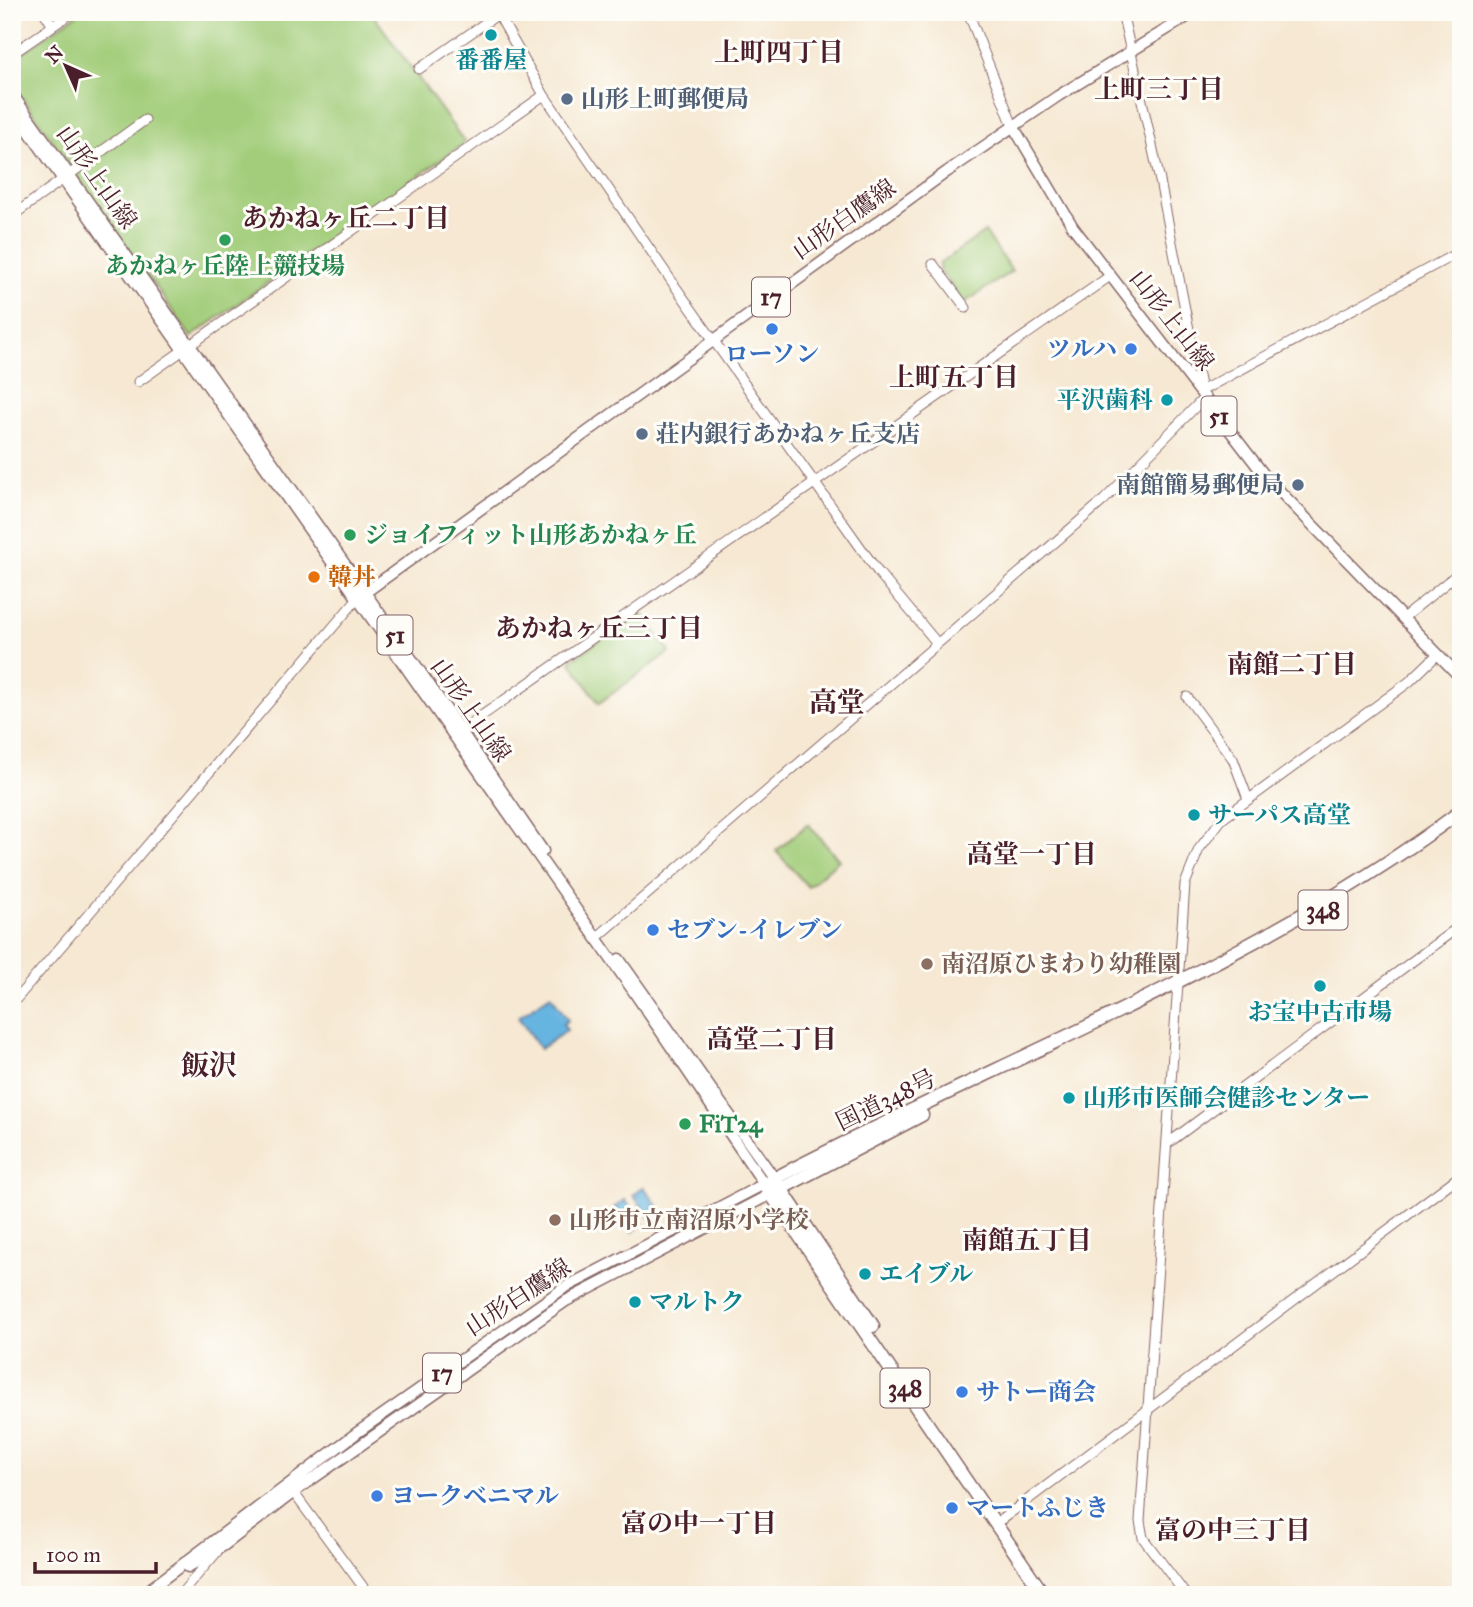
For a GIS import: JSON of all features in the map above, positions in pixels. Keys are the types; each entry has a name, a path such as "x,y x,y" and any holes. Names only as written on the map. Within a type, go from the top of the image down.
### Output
{"highway":[{"name":"国道348号","path":"1179,984 1311,911 1412,847 1461,811"},
{"name":"国道348号","path":"772,1186 1323,911 1416,853 1461,820"},
{"name":"348","path":"772,1186 1054,1595"},
{"name":"348","path":"772,1186 1044,1595"}],"main road":[{"name":"山形白鷹線","path":"361,595 1013,126 1195,12"},
{"name":"山形上山線","path":"12,94 67,179"},
{"name":"山形上山線","path":"12,107 187,347 647,1012 772,1186"},
{"name":"山形上山線","path":"1013,126 1073,226 1265,476 1461,677"},
{"name":"山形上山線","path":"361,595 601,934 772,1186"},
{"name":"山形白鷹線","path":"142,1595 564,1288 772,1186"},
{"name":"山形白鷹線","path":"142,1595 223,1546 291,1488"}],"street":[{"path":"44,12 53,26"},
{"path":"12,54 73,12"},
{"path":"968,12 1013,126"},
{"path":"1122,12 1203,394"},
{"path":"419,69 499,13 544,95 878,572 937,643"},
{"path":"138,382 544,95"},
{"path":"12,216 67,179 145,120"},
{"path":"601,934 1104,500 1203,394 1461,251"},
{"path":"933,264 966,309"},
{"path":"460,732 1110,276"},
{"path":"1403,618 1461,571"},
{"path":"12,1004 361,595"},
{"path":"1186,1595 1147,1545 1141,1531 1182,908 1192,865 1214,827 1248,799 1409,682 1438,654"},
{"path":"1188,697 1233,759 1248,799"},
{"path":"1167,1144 1461,925"},
{"path":"1002,1519 1461,1175"},
{"path":"291,1488 369,1595"},
{"path":"180,1595 223,1546"}],"green space":[{"name":"あかねヶ丘陸上競技場","path":"80,12 371,12 465,143 191,337 12,83 12,60"},
{"path":"985,232 1012,271 964,303 939,269 940,263"},
{"path":"641,611 670,652 599,703 570,661"},
{"path":"808,824 839,860 808,887 776,851"}],"water":[{"path":"551,995 568,1020 563,1024 567,1030 540,1049 518,1017"},
{"path":"644,1187 661,1211 651,1219 633,1195"},
{"path":"625,1200 643,1224 632,1232 614,1208"}],"place":[{"name":"番番屋","path":"491,35"},
{"name":"山形上町郵便局","path":"567,99"},
{"name":"あかねヶ丘陸上競技場","path":"225,240"},
{"name":"ローソン","path":"772,329"},
{"name":"ツルハ","path":"1131,349"},
{"name":"平沢歯科","path":"1167,400"},
{"name":"荘内銀行あかねヶ丘支店","path":"642,434"},
{"name":"南館簡易郵便局","path":"1298,485"},
{"name":"ジョイフィット山形あかねヶ丘","path":"350,535"},
{"name":"韓丼","path":"314,577"},
{"name":"サーパス高堂","path":"1194,815"},
{"name":"セブン-イレブン","path":"653,930"},
{"name":"南沼原ひまわり幼稚園","path":"927,964"},
{"name":"お宝中古市場","path":"1320,986"},
{"name":"山形市医師会健診センター","path":"1069,1098"},
{"name":"FiT24","path":"685,1124"},
{"name":"山形市立南沼原小学校","path":"555,1220"},
{"name":"エイブル","path":"865,1274"},
{"name":"マルトク","path":"635,1302"},
{"name":"サトー商会","path":"962,1392"},
{"name":"ヨークベニマル","path":"377,1496"},
{"name":"マートふじき","path":"952,1508"}],"district":[{"name":"上町四丁目","path":"779,52"},
{"name":"上町三丁目","path":"1159,89"},
{"name":"あかねヶ丘二丁目","path":"346,218"},
{"name":"上町五丁目","path":"954,377"},
{"name":"あかねヶ丘三丁目","path":"599,628"},
{"name":"南館二丁目","path":"1292,664"},
{"name":"高堂","path":"837,702"},
{"name":"高堂一丁目","path":"1032,854"},
{"name":"高堂二丁目","path":"772,1039"},
{"name":"飯沢","path":"209,1065"},
{"name":"南館五丁目","path":"1027,1240"},
{"name":"富の中一丁目","path":"699,1523"},
{"name":"富の中三丁目","path":"1233,1530"}]}
